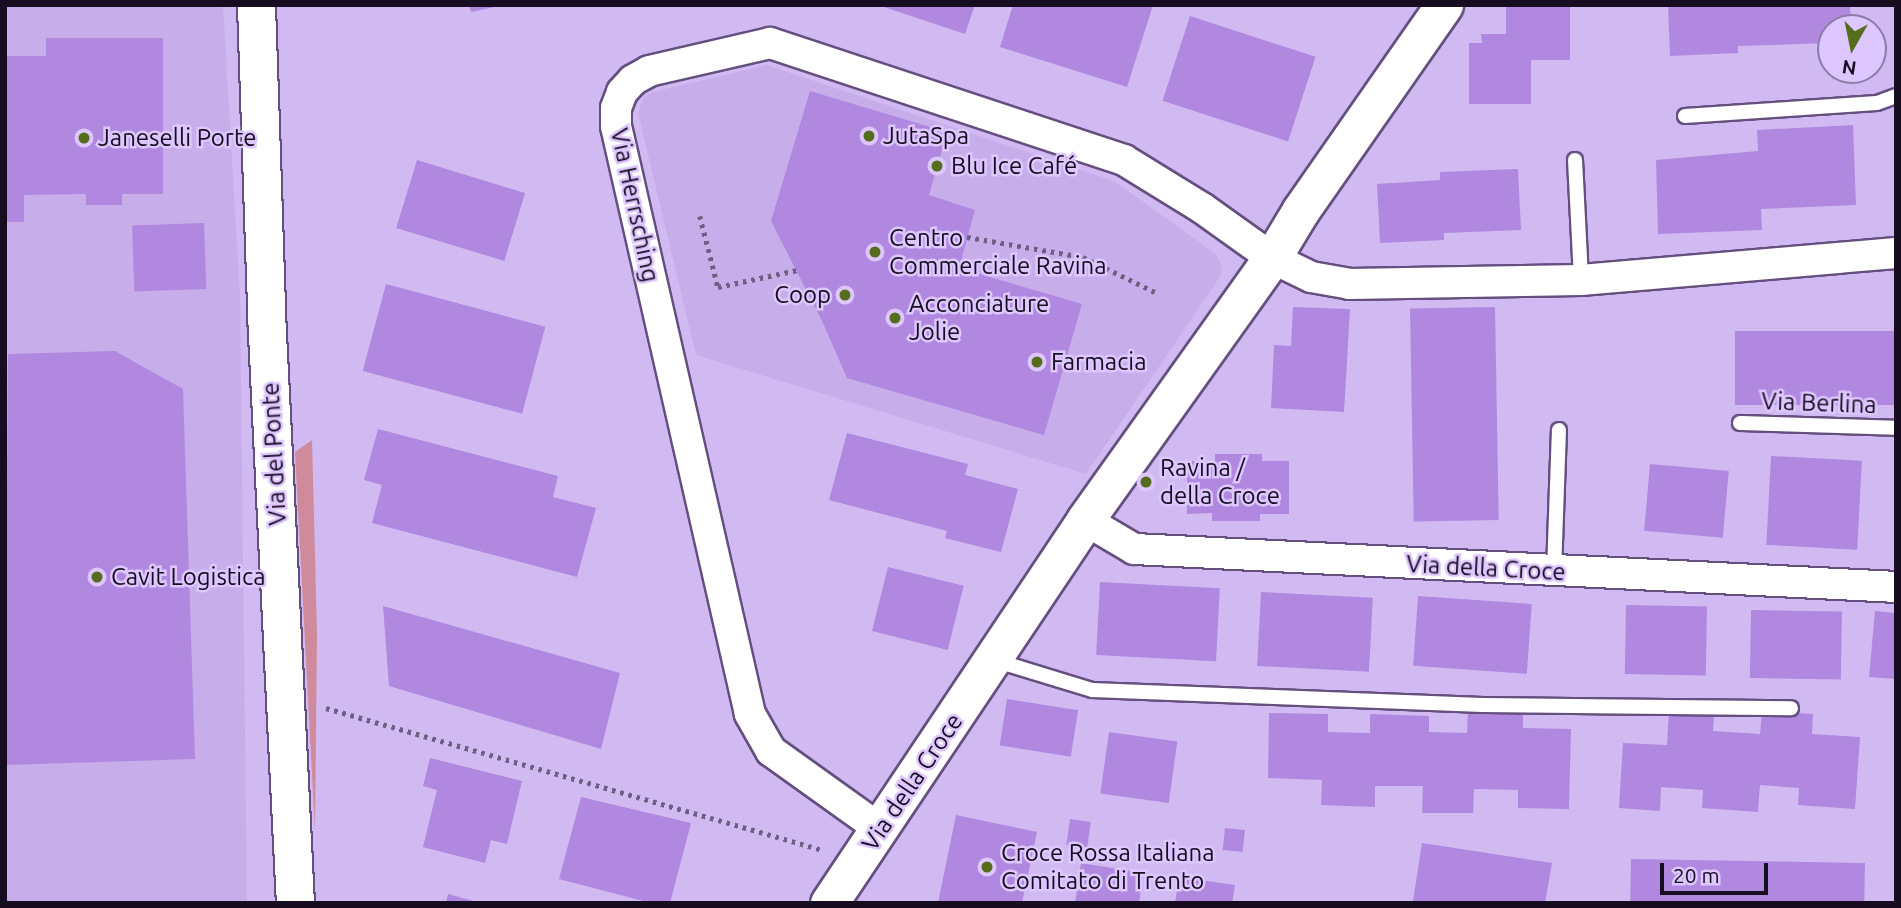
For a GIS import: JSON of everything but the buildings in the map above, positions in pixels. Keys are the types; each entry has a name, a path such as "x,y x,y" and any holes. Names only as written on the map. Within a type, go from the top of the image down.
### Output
{"street":[{"name":"Via del Ponte","path":"256,5 266,313 295,903"},
{"name":"Via della Croce","path":"829,903 994,660 1085,520 1272,258 1301,210 1444,5"},
{"name":"Via Herrsching","path":"880,829 771,751 750,714 616,126 616,108 622,92 633,80 649,71 770,43 1124,159 1202,208 1272,258"},
{"path":"1272,258 1311,277 1349,284 1581,280 1896,253"},
{"name":"Via della Croce","path":"1085,520 1134,549 1896,587"}],"lane":[{"path":"1685,116 1877,103 1896,96"},
{"path":"1575,160 1581,280"},
{"name":"Via Berlina","path":"1740,423 1896,428"},
{"path":"1554,572 1559,430"},
{"path":"994,660 1092,690 1483,705 1791,708"}],"path":[{"path":"700,216 718,286 797,270"},
{"path":"967,237 1083,257 1155,292"},
{"path":"326,708 834,853"}],"shaded area":[{"path":"5,5 223,5 240,296 247,903 5,903"},
{"path":"767,65 1114,181 1217,255 1222,268 1220,277 1086,474 696,355 638,113 643,99 652,92"},
{"path":"312,440 317,634 315,831 295,452"}],"place":[{"name":"JutaSpa","path":"869,136"},
{"name":"Janeselli Porte","path":"84,138"},
{"name":"Blu Ice Café","path":"937,166"},
{"name":"Centro Commerciale Ravina","path":"875,252"},
{"name":"Coop","path":"845,295"},
{"name":"Acconciature Jolie","path":"895,318"},
{"name":"Farmacia","path":"1037,362"},
{"name":"Ravina / della Croce","path":"1146,482"},
{"name":"Cavit Logistica","path":"97,577"},
{"name":"Croce Rossa Italiana Comitato di Trento","path":"987,867"}]}
